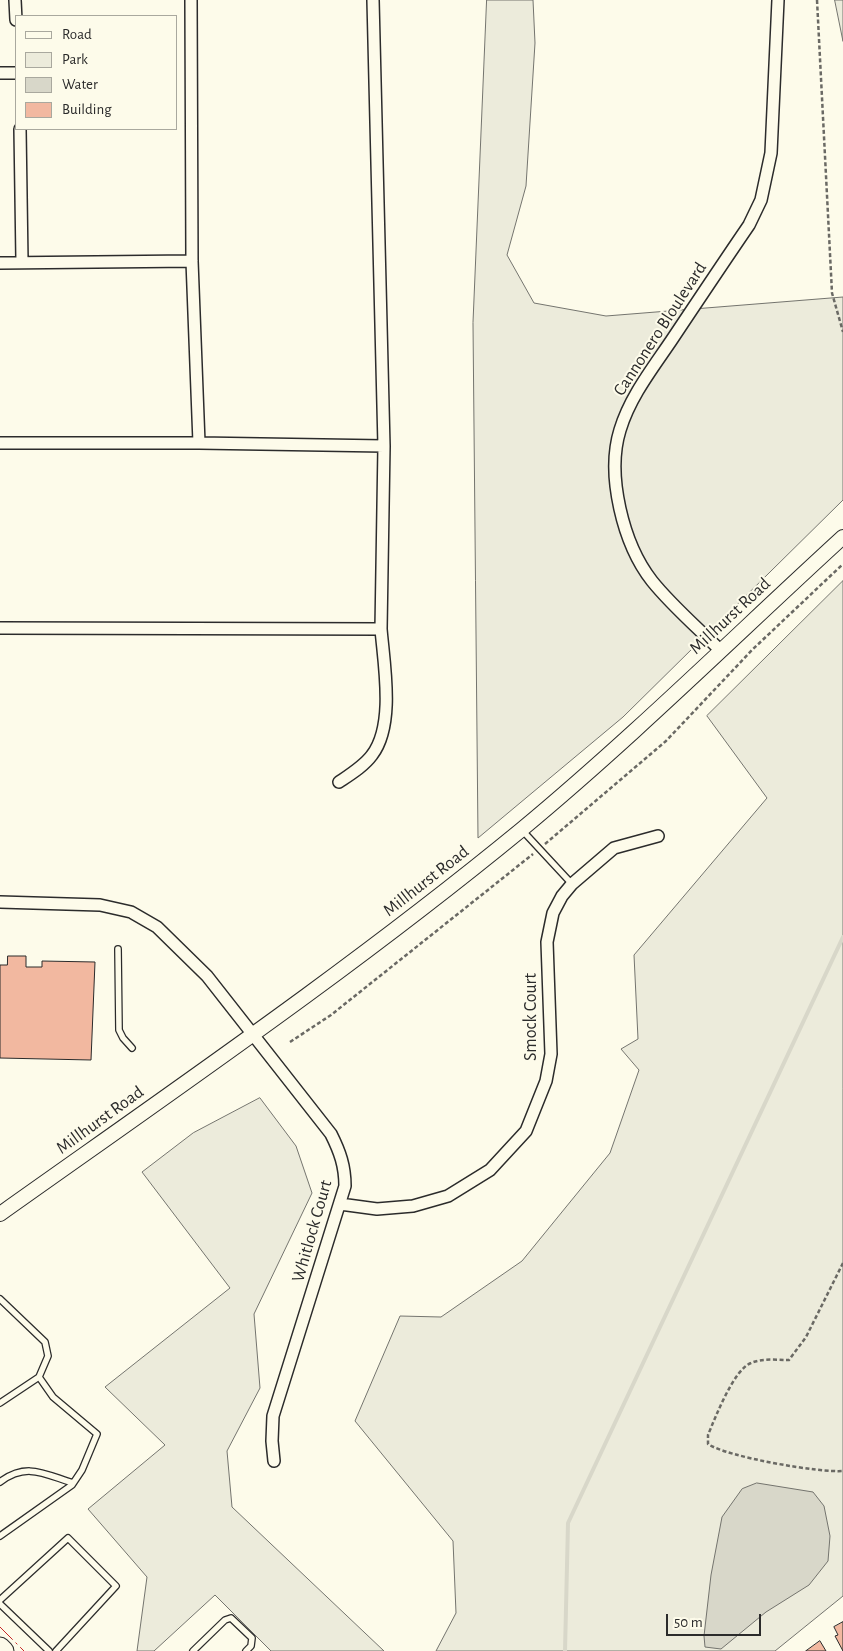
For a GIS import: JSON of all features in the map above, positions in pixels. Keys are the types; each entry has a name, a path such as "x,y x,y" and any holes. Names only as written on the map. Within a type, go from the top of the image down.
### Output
{"highway":[{"path":"0,1648 4,1651"}],"street":[{"path":"15,0 16,15"},
{"path":"191,0 192,261 199,443"},
{"path":"340,782 362,767 373,754 382,737 386,701 381,629 384,446 374,0"},
{"name":"Cannonero Bloulevard","path":"721,651 652,581 638,559 619,508 616,452 620,430 634,395 749,225 761,200 770,153 778,0"},
{"path":"0,73 15,73"},
{"path":"20,130 22,262"},
{"path":"0,263 192,261"},
{"path":"0,444 199,443 384,446"},
{"name":"Millhurst Road","path":"0,1214 381,940 521,829 602,760 843,537"},
{"path":"0,628 381,629"},
{"name":"Smock Court","path":"340,1204 377,1209 413,1206 448,1196 490,1170 526,1131 546,1081 551,1054 547,942 553,914 562,896 572,884 614,848 658,836"},
{"name":"Whitlock Court","path":"0,902 100,905 131,912 157,927 207,976 331,1134 339,1150 345,1171 345,1186 273,1416 272,1441 274,1462"}],"lane":[{"path":"521,829 572,884"},
{"path":"118,949 120,1030 132,1048"},
{"path":"0,1299 44,1342 48,1356 39,1377 0,1403"},
{"path":"0,1536 72,1484 82,1470 97,1434 53,1397 39,1377"},
{"path":"0,1482 12,1473 31,1469 72,1484"},
{"path":"0,1600 68,1538 116,1586 56,1651"},
{"path":"0,1604 48,1651"},
{"path":"193,1651 225,1620 231,1618 252,1638 251,1646 246,1651"}],"path":[{"path":"817,0 832,294 843,332"},
{"path":"290,1042 331,1015 540,849 666,741 752,650 843,564"},
{"path":"843,1263 806,1337 789,1360 758,1360 743,1368 708,1435 708,1444 716,1449 748,1458 843,1471"}],"green space":[{"path":"487,0 533,0 535,43 526,186 507,255 534,303 606,316 843,297 843,500 623,717 478,838 473,323"},
{"path":"835,0 843,0 843,41"},
{"path":"843,581 843,1596 775,1651 436,1651 456,1613 453,1541 355,1421 400,1316 441,1317 522,1261 610,1153 639,1070 621,1049 638,1039 634,955 767,798 707,716"},
{"path":"260,1098 296,1146 312,1193 254,1314 260,1388 227,1451 232,1507 384,1651 271,1651 215,1595 154,1651 137,1651 147,1577 88,1509 165,1445 105,1387 230,1288 142,1172 193,1133"}],"water":[{"path":"757,1483 813,1492 824,1506 830,1536 828,1561 809,1585 766,1612 721,1649 705,1647 704,1636 711,1575 722,1517 742,1489"}],"building":[{"path":"8,956 26,956 26,967 42,967 42,961 95,962 91,1060 0,1058 0,965 7,965"},
{"path":"843,1622 843,1651 835,1636 838,1635 834,1627"},
{"path":"820,1641 826,1651 806,1651"}],"waterway":[{"path":"565,1651 568,1523 843,937"}],"power":[{"path":"0,1627 24,1651"}]}
